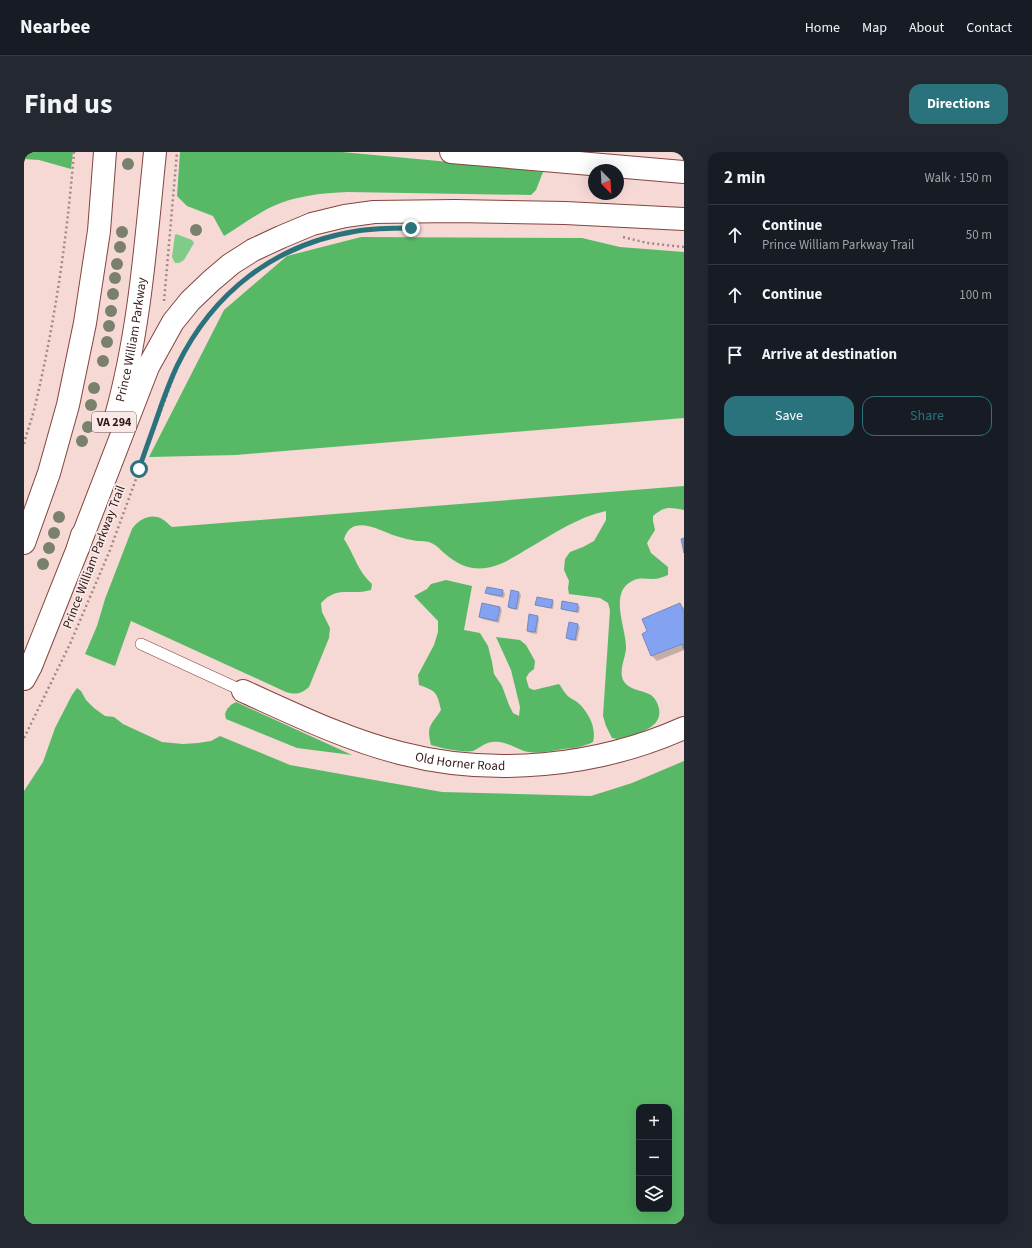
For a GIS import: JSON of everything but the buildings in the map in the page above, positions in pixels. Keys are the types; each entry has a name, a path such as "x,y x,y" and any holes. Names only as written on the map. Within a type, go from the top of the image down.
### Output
{"main road":[{"path":"24,543 49,473 68,405 85,323 99,231 105,152"},
{"name":"Prince William Parkway","path":"24,679 31,666 78,548 123,389 138,304 155,152"},
{"path":"451,152 684,172"},
{"path":"78,548 148,367 173,322 190,300 211,281 231,264 253,250 281,236 312,224 345,216 374,212 455,211 565,213 684,219"},
{"name":"Old Horner Road","path":"243,691 312,722 378,746 418,757 476,765 522,766 579,759 606,754 630,747 684,728"}],"lane":[{"path":"141,644 243,691"}],"path":[{"path":"24,444 35,408 59,283 74,152"},
{"path":"164,305 177,152"},
{"path":"620,236 647,243 684,247"},
{"name":"Prince William Parkway Trail","path":"24,738 70,644 110,550 170,382 192,339 210,313 220,302"},
{"path":"188,337 192,339"}],"green space":[{"path":"24,152 73,152 71,169 39,160 24,159"},
{"path":"180,152 342,152 543,172 536,190 531,195 348,192 328,193 297,198 269,208 224,236 213,216 187,206 177,196"},
{"path":"176,234 192,240 194,243 184,260 179,263 175,263 172,257"},
{"path":"361,237 582,238 620,247 684,252 684,418 236,455 149,457 224,310 287,256"},
{"path":"684,486 684,510 667,508 661,510 653,516 655,530 647,543 651,553 668,567 668,575 657,579 640,579 632,581 625,587 621,594 620,612 626,641 622,668 623,680 631,688 651,695 656,700 659,709 659,716 651,727 630,736 617,739 612,738 603,716 610,610 608,603 600,598 569,594 569,581 564,570 565,559 570,552 594,541 606,520 606,511 586,517 516,556 488,568 469,567 458,563 429,542 396,536 367,526 360,525 353,527 348,531 344,539 359,568 372,584 371,590 364,592 344,592 333,594 321,603 322,612 330,628 329,638 309,687 298,693 286,692 131,621 115,666 85,654 97,626 105,599 132,529 138,522 146,518 158,517 172,527"},
{"path":"446,580 472,586 464,630 480,633 488,646 494,674 502,686 513,713 519,716 520,707 511,670 496,637 520,640 526,645 535,661 534,669 526,678 529,688 534,690 559,684 568,696 576,701 585,710 591,720 594,731 593,742 578,747 539,753 524,751 504,743 496,742 486,744 473,751 452,750 431,745 429,729 441,710 435,693 419,685 418,675 434,645 438,632 438,621 414,596 427,589 431,584"},
{"path":"77,688 94,708 105,716 114,717 123,724 162,742 183,744 198,743 211,741 220,736 290,765 442,792 591,796 632,783 684,761 684,1224 24,1224 24,791 43,762 55,728"},
{"path":"236,702 352,755 297,748 226,719 225,714 227,710"}],"route":[{"path":"139,469 170,382 182,356 198,328 235,287 275,259 299,247 358,230 411,228"}]}
